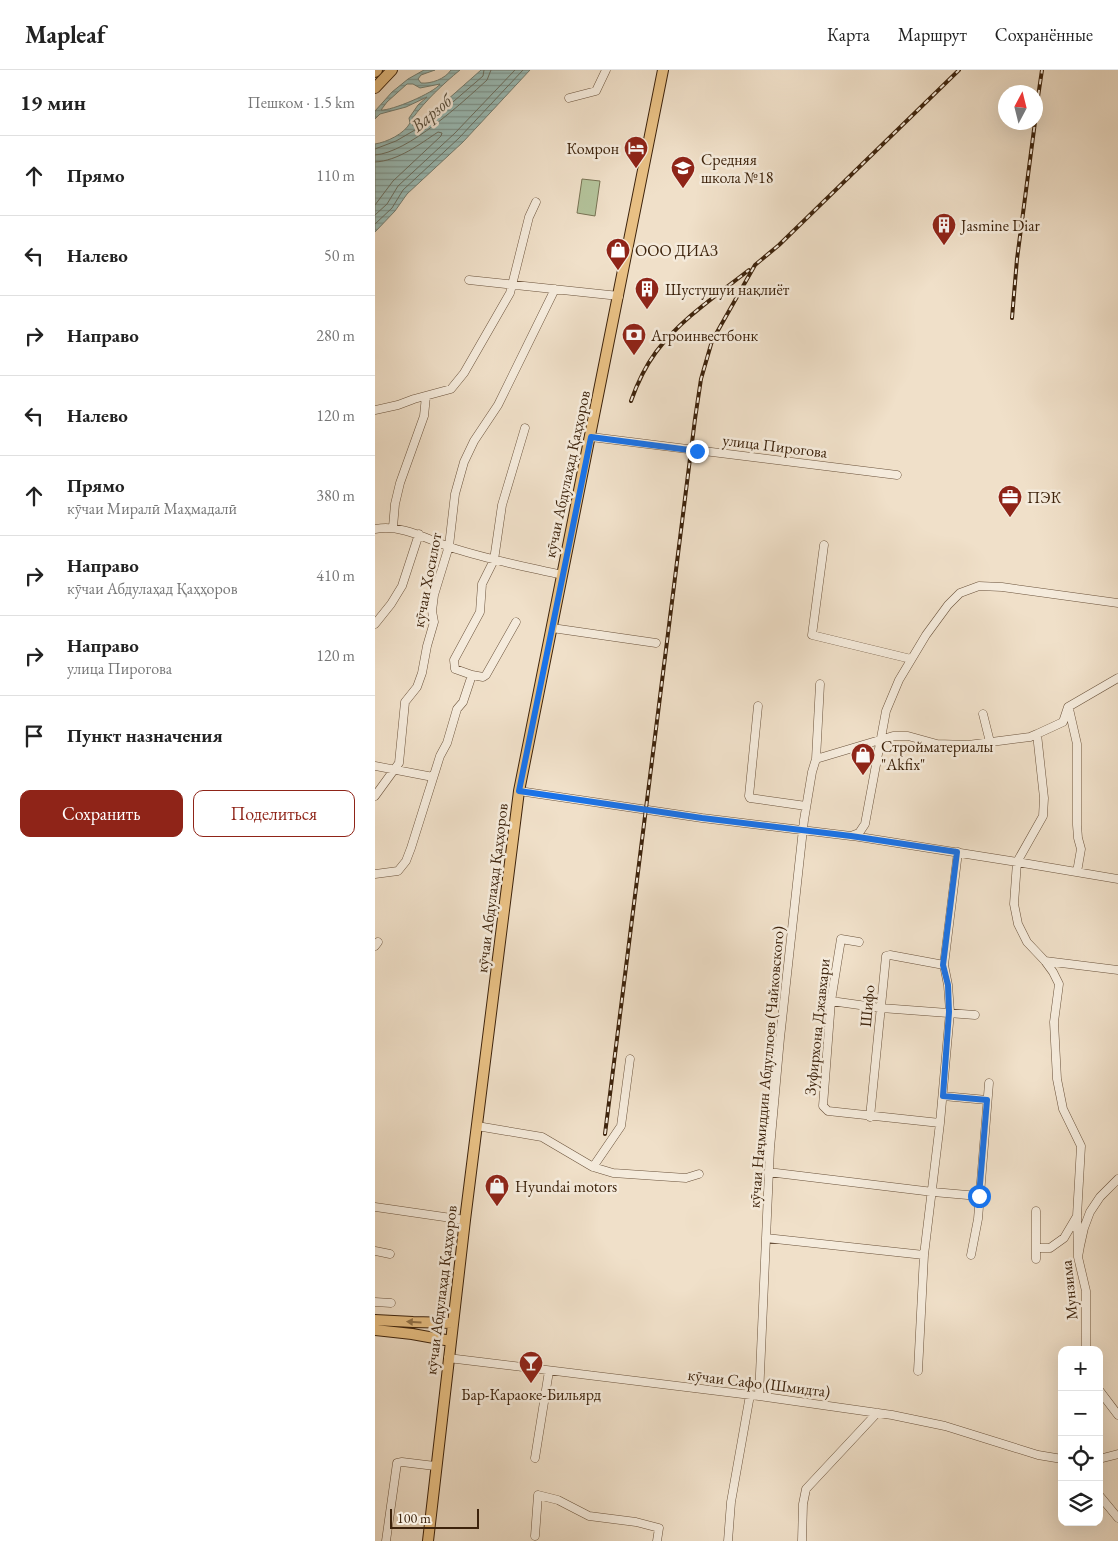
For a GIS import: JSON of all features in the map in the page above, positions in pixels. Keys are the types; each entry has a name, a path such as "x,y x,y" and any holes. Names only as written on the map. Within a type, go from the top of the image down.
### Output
{"main road":[{"path":"375,88 392,70"},
{"name":"кӯчаи Абдулаҳад Қаҳҳоров","path":"428,1541 448,1358 519,791 663,70"},
{"path":"375,1320 453,1323"},
{"path":"375,1330 451,1341"}],"street":[{"path":"569,98 596,91 606,70"},
{"path":"375,410 451,389 456,384 510,293 529,217 536,202"},
{"path":"469,280 619,296"},
{"name":"кӯчаи Хосилот","path":"375,796 399,761 405,702 417,687 422,673 428,639 434,622 432,611 434,595 449,546 455,494 467,457 474,442 498,405 555,289"},
{"path":"393,527 395,504 400,483 424,416 426,396"},
{"path":"516,622 486,675 483,677 472,675 455,669 454,660 480,612 480,592 494,560 502,505 525,428"},
{"name":"улица Пирогова","path":"591,437 897,475"},
{"path":"375,529 393,527 494,560 562,575"},
{"path":"375,624 402,586 419,534"},
{"path":"824,545 812,635 911,659"},
{"path":"851,836 859,833 865,824 886,711 899,680 947,605 960,593 979,586 1002,587 1118,602"},
{"path":"552,628 656,644"},
{"path":"375,874 399,871 406,860 440,756 447,743 457,709 463,702 472,675"},
{"path":"816,759 851,750 881,739 908,736 937,744 968,745 1031,737 1063,722 1069,707 1118,678"},
{"name":"кӯчаи Наҷмиддин Абдуллоев (Чайковского)","path":"759,1396 768,1172 780,1038 803,831 816,759 820,684"},
{"path":"758,706 749,796 751,798 806,806"},
{"path":"1069,707 1077,744 1077,838 1081,850 1077,872"},
{"path":"983,714 990,742"},
{"path":"1037,734 1044,798 1043,816 1017,862 1014,904 1018,924 1027,942 1045,961 1059,984 1054,1022 1057,1079 1063,1109 1081,1146 1077,1216 1078,1257"},
{"path":"375,766 433,778"},
{"path":"519,791 851,836 1118,880"},
{"path":"918,1371 924,1255 943,1096 949,1012 948,985 943,965 957,852"},
{"name":"Зуфирхона Джавхари","path":"859,942 841,939 831,1001 823,1106 828,1111 940,1123"},
{"name":"Шифо","path":"870,1116 885,959 887,955 943,965"},
{"path":"1045,961 1118,970"},
{"path":"831,1001 881,1008 975,1015"},
{"path":"593,1167 621,1126 630,1059"},
{"path":"971,1255 978,1219 989,1083"},
{"path":"943,1096 987,1100"},
{"path":"477,1126 541,1137 593,1167 613,1172 670,1178 686,1178 699,1174"},
{"path":"768,1172 979,1196"},
{"name":"Мунзима","path":"1086,1346 1086,1291 1078,1257 1084,1228 1090,1212 1100,1197 1118,1179"},
{"path":"375,1207 465,1220"},
{"path":"1036,1211 1037,1259"},
{"path":"1037,1248 1050,1248 1064,1238 1077,1216"},
{"path":"766,1238 924,1255"},
{"path":"375,1251 390,1254"},
{"path":"375,1302 391,1303"},
{"name":"кӯчаи Сафо (Шмидта)","path":"448,1358 759,1396 877,1413 945,1426 1038,1455 1058,1458"},
{"path":"535,1458 549,1370"},
{"path":"1100,1391 1118,1415"},
{"path":"728,1541 731,1502 750,1395"},
{"path":"801,1541 803,1504 806,1489 877,1413"},
{"path":"1103,1458 1118,1454"},
{"path":"386,1541 397,1463 435,1466"},
{"path":"535,1536 538,1495 558,1500 589,1516 636,1522 659,1528 657,1541"},
{"path":"1103,1500 1118,1518"}],"green space":[{"path":"582,179 600,181 595,216 577,213"}],"water":[{"path":"424,70 435,70 421,75 418,79 421,83 429,83 442,78 451,70 460,70 441,87 412,119 413,126 429,116 481,70 530,70 463,142 407,194 395,211 375,232 375,144 390,139 404,131 410,123 409,118 418,105 427,97 406,107 380,114 375,119 375,111 392,92 408,79","holes":["407,84 413,84 420,88 440,84 430,92 412,101 394,108 381,110"]}],"railway":[{"path":"605,1134 695,419 701,379 712,341 755,265 779,245 959,70"},
{"path":"1040,85 1042,70"},
{"path":"1012,318 1017,259 1034,130"},
{"path":"631,401 645,370 666,340 699,308 749,270"}],"place":[{"name":"Комрон","path":"636,169"},
{"name":"Средняя школа №18","path":"683,189"},
{"name":"Jasmine Diar","path":"944,246"},
{"name":"ООО ДИАЗ","path":"618,271"},
{"name":"Шустушуи нақлиёт","path":"647,310"},
{"name":"Агроинвестбонк","path":"634,356"},
{"name":"ПЭК","path":"1010,518"},
{"name":"Стройматериалы \"Akfix\"","path":"863,776"},
{"name":"Hyundai motors","path":"497,1207"},
{"name":"Бар-Караоке-Бильярд","path":"531,1384"}],"route":[{"path":"697,451 591,437 519,791 957,852 943,965 948,985 949,1012 943,1096 987,1100 979,1196"}],"water label":[{"name":"Варзоб","path":"431,113"}]}
